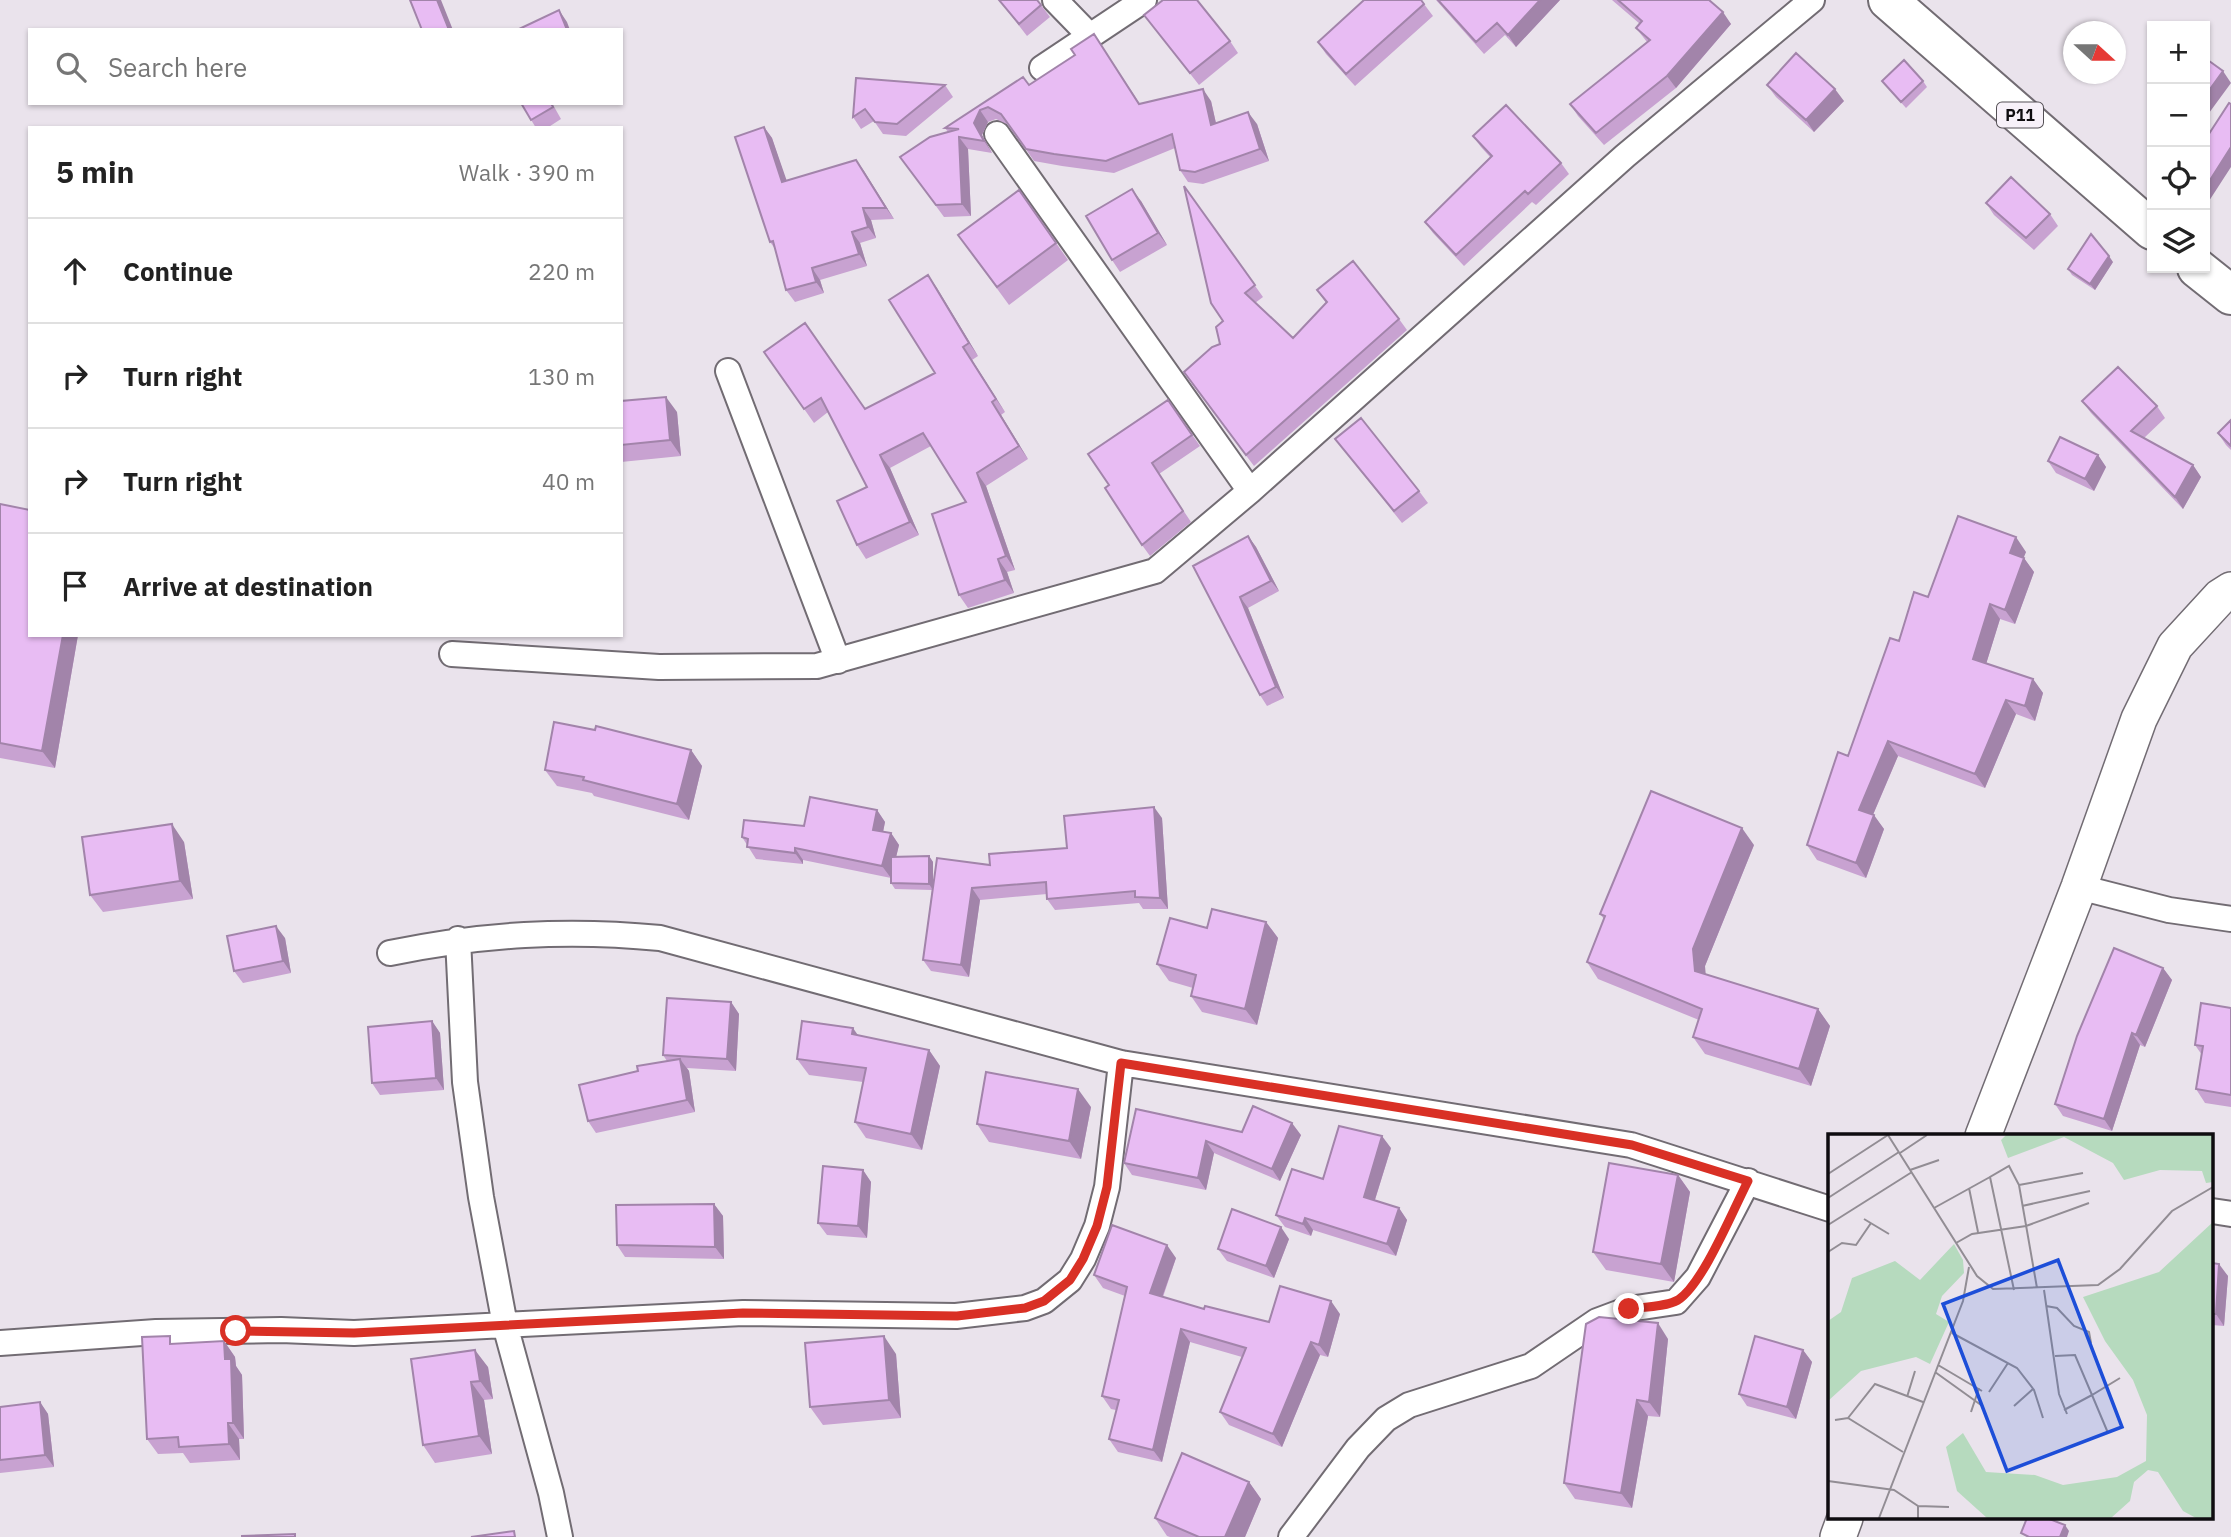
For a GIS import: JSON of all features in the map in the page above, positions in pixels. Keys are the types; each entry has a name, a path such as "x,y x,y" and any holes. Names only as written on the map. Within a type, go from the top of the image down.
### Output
{"main road":[{"name":"P11","path":"1888,0 2147,226"},
{"path":"2203,273 2231,295"},
{"path":"1984,1134 2079,887 2139,719 2175,646 2220,597 2231,590"},
{"path":"1838,1537 1844,1520"}],"street":[{"path":"1055,0 1090,36"},
{"path":"1042,68 1144,0"},
{"path":"452,654 659,667 817,666 1155,571 1250,491 1625,156 1812,0"},
{"path":"997,134 1250,491"},
{"path":"728,371 838,661"},
{"path":"2079,887 2169,910 2231,919"},
{"path":"390,953 458,939 591,931 660,938 1121,1063 1632,1145 1828,1208"},
{"path":"458,939 465,1082 481,1198 505,1325 551,1493 560,1537"},
{"path":"0,1343 156,1332 281,1330 354,1333 743,1313 957,1316 1025,1308 1044,1301 1070,1280 1083,1259 1097,1226 1107,1187 1121,1063"},
{"path":"1291,1537 1358,1448 1386,1419 1409,1405 1531,1366 1597,1321 1629,1309 1676,1302 1698,1277 1748,1181"}],"building":[{"path":"410,0 437,0 448,28 421,28"},
{"path":"999,0 1037,0 1041,5 1019,24"},
{"path":"1163,0 1197,0 1230,41 1190,73 1144,15"},
{"path":"1364,0 1421,0 1424,4 1346,74 1318,42"},
{"path":"1438,0 1540,0 1508,35 1497,23 1476,42"},
{"path":"1618,0 1709,0 1723,12 1667,76 1596,133 1570,104 1650,40 1636,28 1642,21"},
{"path":"559,10 566,28 521,28"},
{"path":"1094,34 1139,104 1203,89 1211,125 1248,112 1260,149 1195,172 1180,170 1172,134 1106,161 1054,154 1026,149 1001,114 988,107 980,110 974,123 984,141 959,137 962,204 936,205 900,157 930,137 959,129 945,128 1023,77 1029,85 1075,55 1071,49"},
{"path":"1796,53 1835,89 1806,120 1767,85"},
{"path":"1904,60 1923,81 1901,102 1882,81"},
{"path":"2210,62 2223,71 2210,89"},
{"path":"856,78 945,85 897,124 875,122 865,109 853,117"},
{"path":"2229,103 2231,104 2231,147 2210,180 2210,147 2210,132"},
{"path":"522,105 552,105 553,107 531,120"},
{"path":"1506,105 1561,163 1528,194 1525,191 1456,255 1425,222 1492,156 1473,136"},
{"path":"764,127 782,182 856,160 886,208 863,208 868,227 852,232 859,254 812,268 816,282 786,290 773,241 770,242 735,137"},
{"path":"2011,177 2050,214 2026,238 1986,203"},
{"path":"1184,186 1255,285 1245,293 1293,338 1327,302 1317,290 1353,261 1399,319 1246,455 1184,372 1212,347 1220,344 1216,327 1223,321 1211,303"},
{"path":"1132,189 1158,233 1112,260 1086,216"},
{"path":"1019,190 1056,243 997,287 958,235"},
{"path":"2091,234 2109,256 2090,284 2068,269"},
{"path":"928,275 969,343 963,347 996,399 992,402 1019,446 977,473 1006,556 998,559 1005,580 959,595 932,514 966,502 923,433 880,455 910,522 857,545 837,501 867,487 821,398 804,409 764,352 805,323 865,409 935,373 889,300"},
{"path":"2118,367 2157,406 2131,431 2193,465 2175,497 2082,401"},
{"path":"666,397 670,440 623,445 623,401"},
{"path":"1168,400 1192,435 1152,463 1183,511 1142,545 1105,488 1109,485 1088,454"},
{"path":"1361,418 1419,491 1394,511 1335,439"},
{"path":"2231,420 2231,446 2218,433"},
{"path":"2060,437 2098,455 2085,479 2048,461"},
{"path":"0,504 28,510 28,637 63,637 42,751 0,743"},
{"path":"1958,516 2016,537 2010,553 2024,558 2005,610 1990,604 1973,659 2033,679 2025,706 2006,700 1975,774 1888,741 1859,810 1874,815 1856,863 1807,845 1838,752 1848,756 1890,638 1899,641 1914,592 1928,597"},
{"path":"1248,536 1271,581 1240,597 1276,687 1260,695 1193,566"},
{"path":"554,722 595,730 596,726 691,750 677,804 583,780 584,777 545,770"},
{"path":"1651,791 1742,828 1693,949 1695,971 1818,1009 1799,1069 1693,1037 1702,1009 1587,962 1605,916 1600,914"},
{"path":"810,797 877,810 873,830 891,833 882,866 795,848 795,853 747,847 748,839 742,837 744,820 804,826"},
{"path":"1154,807 1160,898 1135,897 1135,891 1047,899 1046,882 972,888 961,965 923,960 937,858 990,865 989,854 1067,848 1064,816"},
{"path":"172,824 180,881 90,895 82,837"},
{"path":"929,856 929,884 891,883 891,857"},
{"path":"1212,909 1266,922 1245,1009 1191,996 1196,975 1157,964 1170,918 1207,928"},
{"path":"276,926 283,961 234,971 227,936"},
{"path":"2114,948 2163,968 2136,1035 2132,1033 2104,1119 2055,1104 2077,1036"},
{"path":"667,998 731,1002 727,1059 663,1055"},
{"path":"2201,1003 2231,1008 2231,1095 2196,1089 2203,1046 2195,1045"},
{"path":"432,1021 436,1078 372,1083 368,1027"},
{"path":"802,1021 853,1028 852,1034 929,1050 911,1134 855,1122 866,1068 797,1059"},
{"path":"680,1059 687,1100 588,1121 579,1085 638,1071 637,1066"},
{"path":"986,1072 1078,1089 1069,1141 977,1124"},
{"path":"1253,1106 1292,1123 1272,1169 1206,1141 1198,1178 1124,1163 1136,1109 1242,1132"},
{"path":"1339,1126 1382,1136 1364,1197 1399,1208 1387,1244 1305,1218 1303,1224 1276,1215 1292,1169 1323,1179"},
{"path":"1609,1163 1678,1175 1661,1264 1593,1252"},
{"path":"823,1166 863,1170 858,1226 818,1223"},
{"path":"714,1204 715,1247 617,1245 616,1205"},
{"path":"1232,1209 1281,1227 1266,1266 1218,1249"},
{"path":"1112,1225 1167,1245 1150,1293 1204,1309 1205,1306 1269,1322 1280,1286 1331,1301 1319,1345 1311,1342 1273,1434 1220,1412 1246,1348 1181,1329 1153,1450 1109,1439 1119,1400 1102,1396 1127,1287 1094,1275"},
{"path":"2214,1263 2219,1264 2214,1314"},
{"path":"1599,1317 1658,1323 1649,1402 1637,1400 1621,1493 1564,1483 1586,1324"},
{"path":"170,1336 170,1344 224,1341 225,1359 231,1359 233,1423 228,1423 229,1444 179,1447 178,1437 147,1439 142,1337"},
{"path":"884,1336 889,1400 810,1407 805,1343"},
{"path":"1755,1336 1803,1350 1787,1407 1739,1394"},
{"path":"475,1350 480,1381 471,1382 479,1436 423,1445 411,1359"},
{"path":"40,1402 45,1455 0,1460 0,1407"},
{"path":"1182,1453 1249,1482 1225,1537 1199,1537 1155,1518"},
{"path":"2026,1520 2052,1520 2065,1525 2060,1537 2029,1537 2021,1533"},
{"path":"514,1531 515,1537 471,1537"},
{"path":"295,1534 295,1537 242,1537 242,1536"}],"route":[{"path":"236,1331 412,1331 743,1313 957,1316 1025,1308 1044,1301 1070,1280 1083,1259 1097,1226 1107,1187 1121,1063 1632,1145 1748,1181 1698,1277 1686,1292 1676,1302 1629,1309"}]}
